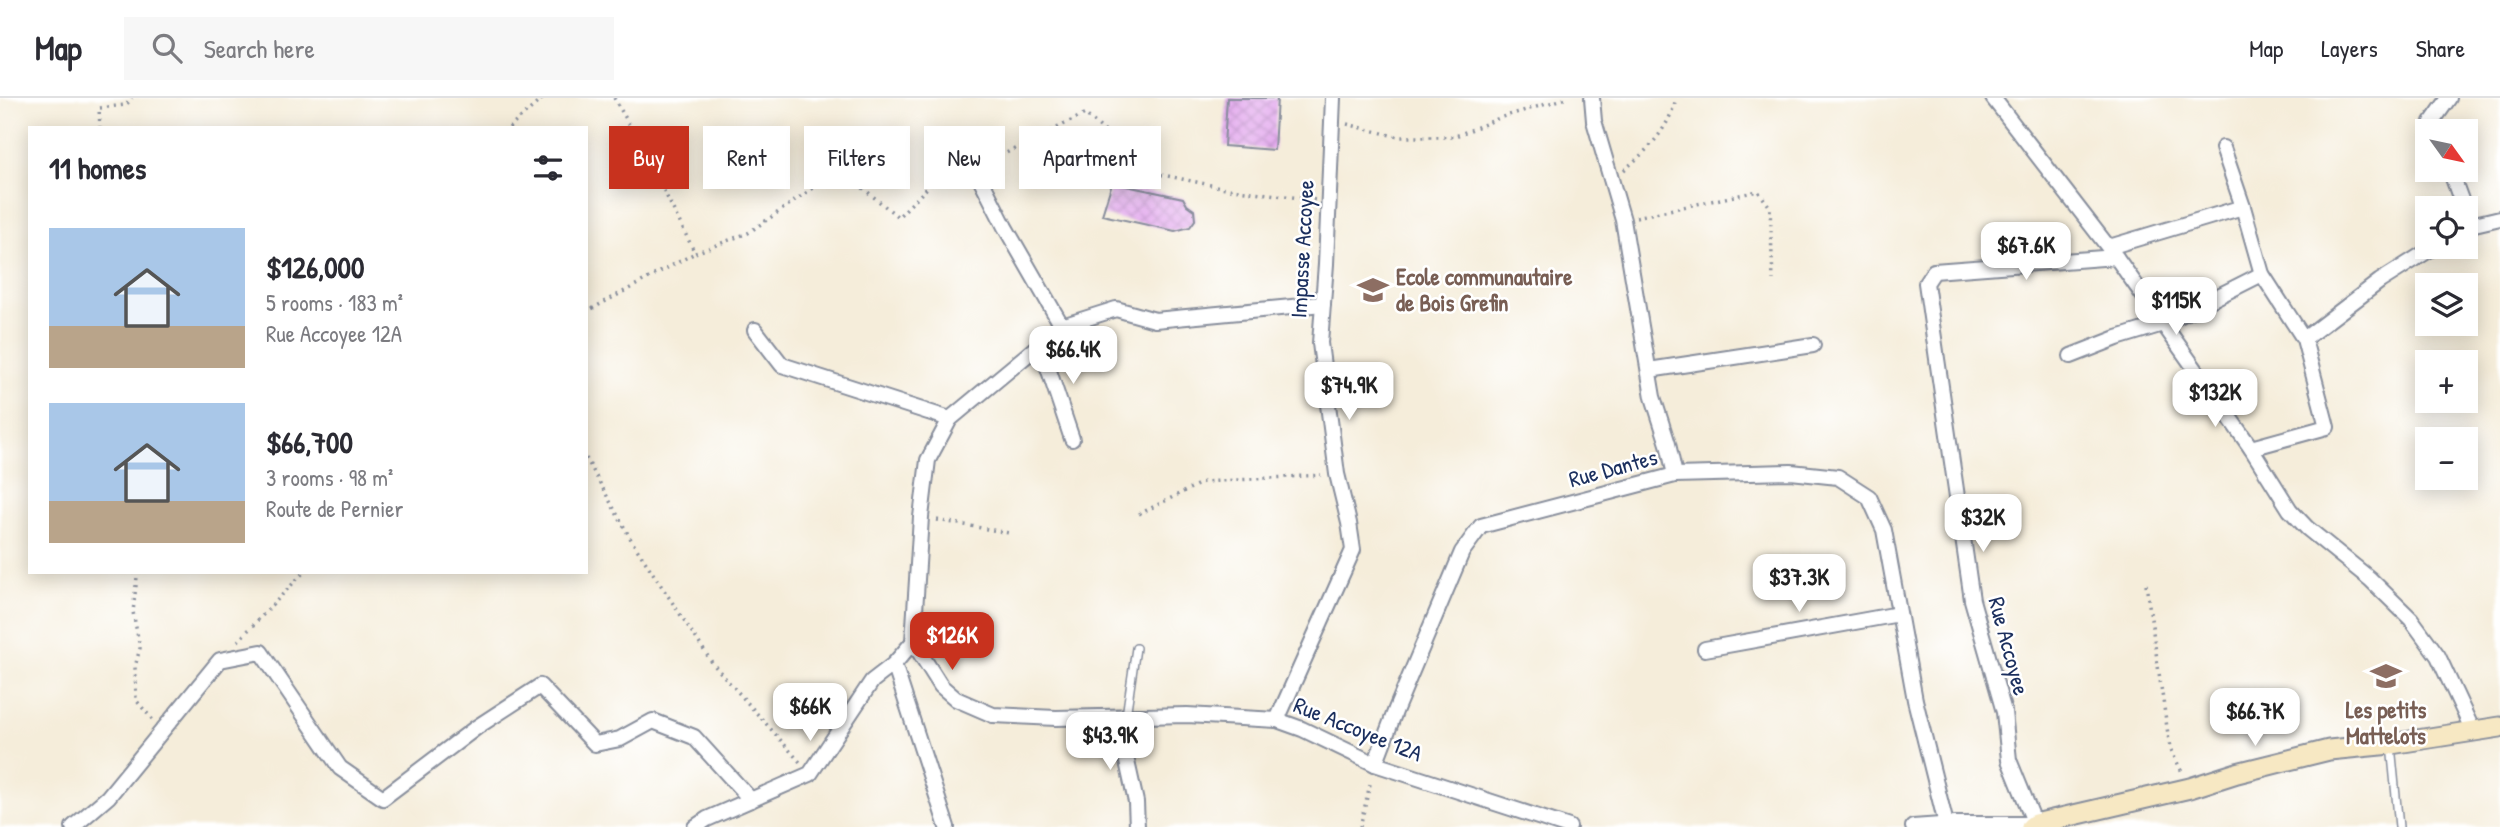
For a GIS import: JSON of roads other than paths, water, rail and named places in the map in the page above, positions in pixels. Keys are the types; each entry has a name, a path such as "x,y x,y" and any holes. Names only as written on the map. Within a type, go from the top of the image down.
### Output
{"street":[{"name":"Impasse Accoyee","path":"1277,720 1353,550 1337,474 1320,343 1333,98"},
{"name":"Rue Dantes","path":"1375,764 1462,552 1481,526 1675,475 1653,397 1623,220 1594,121 1592,98"},
{"path":"1993,98 2112,252 2251,448 2290,510 2306,528 2370,579 2412,619 2438,656 2473,731"},
{"path":"2434,119 2449,98"},
{"path":"2223,148 2244,207 2262,274 2304,339 2327,426 2251,448"},
{"path":"986,189 1062,326"},
{"path":"2112,252 2244,207"},
{"path":"2478,217 2500,218"},
{"name":"Rue Accoyee","path":"2033,826 2009,760 2004,712 1972,600 1926,283 1934,271 2112,252"},
{"path":"2304,339 2380,281 2415,259"},
{"path":"2071,356 2163,324 2262,274"},
{"path":"695,827 707,819 810,774 872,681 894,664 914,642 921,517 928,460 950,419 1040,344 1062,326 1116,309 1155,320 1323,304"},
{"path":"755,330 782,365 950,419"},
{"path":"1040,344 1072,439"},
{"path":"1649,370 1813,345"},
{"path":"1675,475 1791,472 1838,477 1869,497 1884,530 1915,700 1946,824"},
{"path":"1705,649 1899,614"},
{"name":"Rue Accoyee 12A","path":"914,642 941,686 956,699 993,715 1056,718 1187,715 1277,720 1375,764 1569,827"},
{"path":"73,827 108,797 220,660 261,652 340,768 383,798 477,727 540,686 595,744 620,739 653,721 694,737 751,800"},
{"path":"894,664 947,827"},
{"path":"1126,716 1126,757 1136,802 1137,827"},
{"path":"1913,827 1946,824 2033,826 2190,788 2329,750 2391,744 2500,727"}],"lane":[{"path":"1126,716 1136,648"},
{"path":"2391,744 2399,827"}],"place":[{"name":"Ecole communautaire de Bois Grefin","path":"1373,290"},
{"name":"Les petits Mattelots","path":"2386,676"}]}
